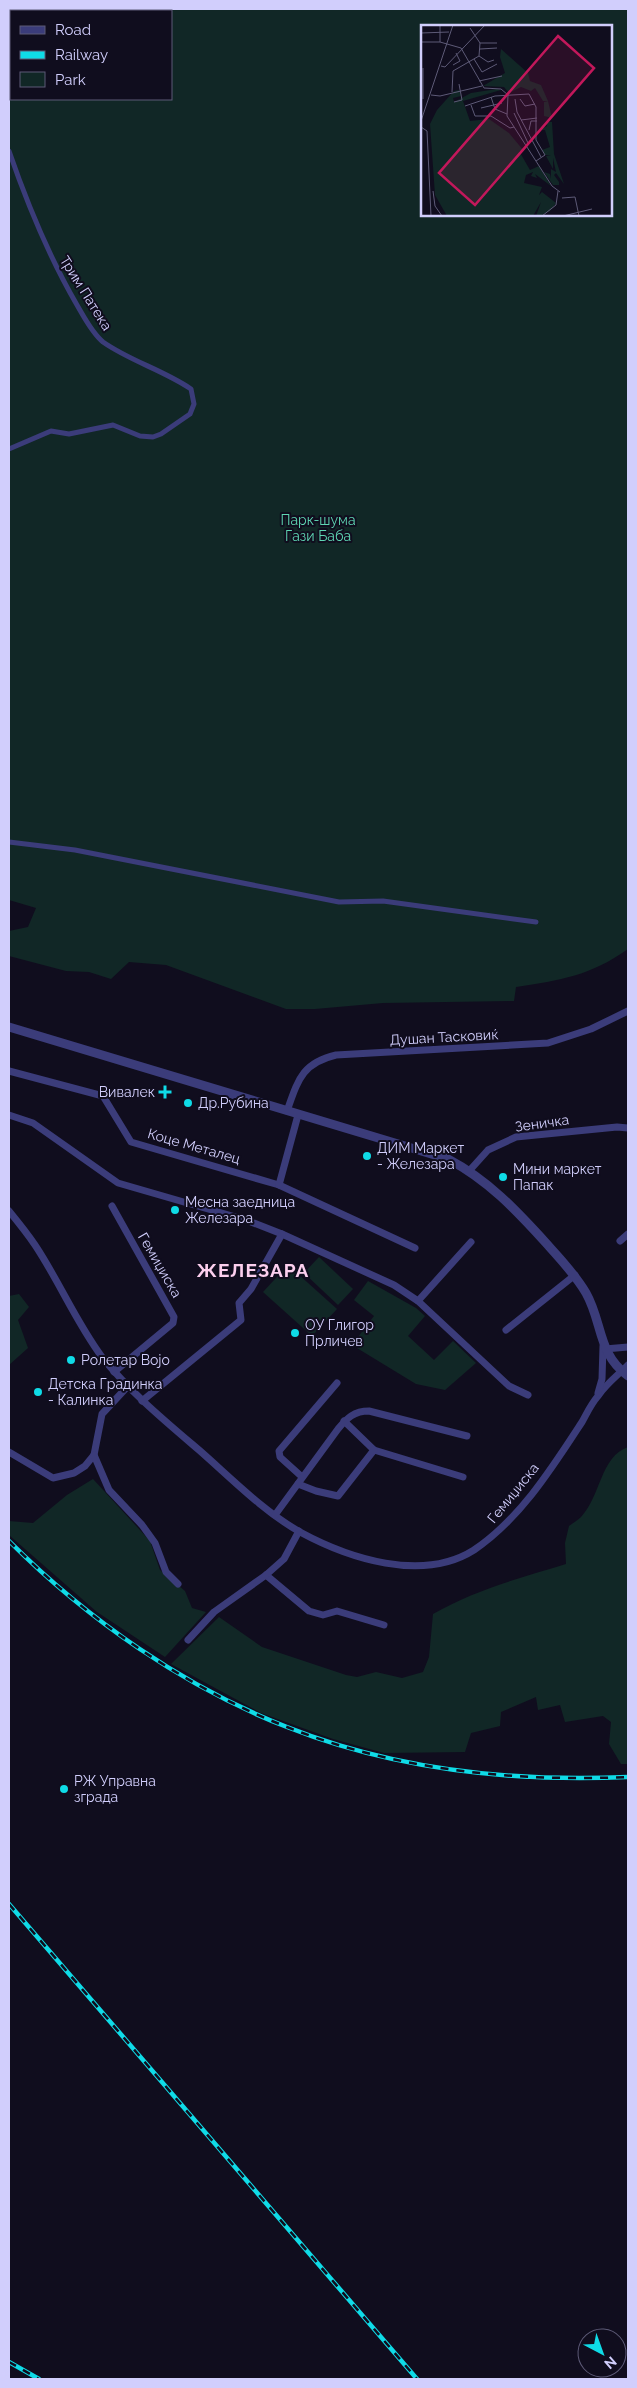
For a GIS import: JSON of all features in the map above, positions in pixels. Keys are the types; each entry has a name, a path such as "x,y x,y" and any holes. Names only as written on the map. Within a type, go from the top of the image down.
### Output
{"street":[{"name":"Трим Патека","path":"9,151 40,237 75,301 96,334 102,341 130,357 183,383 191,389 194,396 190,414 162,434 153,437 140,436 113,425 69,434 51,432 9,449"},
{"path":"9,842 83,851 339,902 383,901 536,922"},
{"name":"Душан Тасковиќ","path":"286,1111 303,1074 308,1067 321,1059 336,1055 548,1043 591,1029 628,1011"},
{"path":"9,1027 448,1159 470,1170 516,1210 575,1275 588,1295 604,1347 602,1379 597,1396"},
{"name":"Коце Металец","path":"9,1070 103,1096 131,1142 279,1185 415,1248"},
{"path":"9,1115 33,1123 118,1183 246,1220 282,1234 394,1285 418,1301 509,1386 528,1395"},
{"path":"279,1185 298,1115"},
{"name":"Зеничка","path":"470,1170 488,1150 516,1137 617,1127 628,1128"},
{"name":"Гемиџиска","path":"112,1206 174,1317 173,1323 114,1372"},
{"name":"Гемиџиска","path":"9,1211 36,1246 88,1336 114,1372 142,1400 275,1515 299,1531 343,1552 395,1564 440,1563 471,1552 498,1532 514,1516 582,1421 597,1396 626,1371"},
{"path":"142,1400 241,1320 240,1303 251,1289 282,1234"},
{"path":"620,1241 628,1234"},
{"path":"418,1301 471,1242"},
{"path":"506,1330 575,1275"},
{"path":"604,1347 628,1347"},
{"path":"604,1347 626,1371"},
{"path":"302,1476 280,1457 279,1451 337,1382"},
{"path":"9,1452 53,1478 74,1473 85,1466 94,1455 102,1414 128,1386"},
{"path":"275,1515 344,1421 357,1412 368,1412 467,1436"},
{"path":"344,1421 374,1450 463,1477"},
{"path":"298,1484 316,1491 338,1496 374,1450"},
{"path":"94,1455 109,1490 142,1525 155,1543 166,1572 178,1584"},
{"path":"188,1640 214,1612 266,1575 284,1559 299,1531"},
{"path":"266,1575 309,1611 317,1615 338,1610 384,1625"}],"green space":[{"name":"Парк-шума Гази Баба","path":"9,9 628,9 628,949 601,965 575,976 516,987 514,1001 383,1003 315,1009 286,1009 166,965 129,962 111,979 89,972 66,971 9,956 9,931 28,927 36,908 9,900"},
{"path":"319,1257 353,1289 338,1305 304,1273"},
{"path":"288,1265 337,1309 312,1336 263,1292"},
{"path":"368,1281 416,1308 425,1316 408,1336 434,1360 453,1341 476,1363 445,1390 416,1384 352,1345 374,1316 354,1300"},
{"path":"19,1294 29,1307 18,1320 28,1348 9,1365 9,1296"},
{"path":"628,1447 628,1764 621,1764 609,1744 611,1722 603,1716 565,1722 560,1705 538,1710 536,1697 501,1712 500,1726 471,1733 465,1752 384,1753 333,1739 261,1713 171,1664 219,1617 262,1647 346,1675 357,1677 376,1672 402,1678 423,1672 429,1657 433,1614 481,1591 566,1564 565,1543 569,1526 581,1517 588,1508 612,1459"},
{"path":"93,1479 150,1541 160,1570 185,1591 192,1608 206,1612 165,1657 97,1612 9,1535 9,1521 33,1523 67,1495"}],"railway":[{"path":"9,1541 71,1597 104,1624 139,1648 211,1692 287,1727 328,1742 370,1754 455,1770 541,1777 628,1777"},
{"path":"9,1904 417,2379"},
{"path":"9,2362 39,2379"}],"place":[{"name":"Вивалек","path":"165,1092"},
{"name":"Др.Рубина","path":"188,1103"},
{"name":"ДИМ Маркет - Железара","path":"367,1156"},
{"name":"Мини маркет Папак","path":"503,1177"},
{"name":"Месна заедница Железара","path":"175,1210"},
{"name":"ОУ Глигор Прличев","path":"295,1333"},
{"name":"Ролетар Војо","path":"71,1360"},
{"name":"Детска Градинка - Калинка","path":"38,1392"},
{"name":"РЖ Управна зграда","path":"64,1789"}],"district":[{"name":"ЖЕЛЕЗАРА","path":"253,1270"}]}
